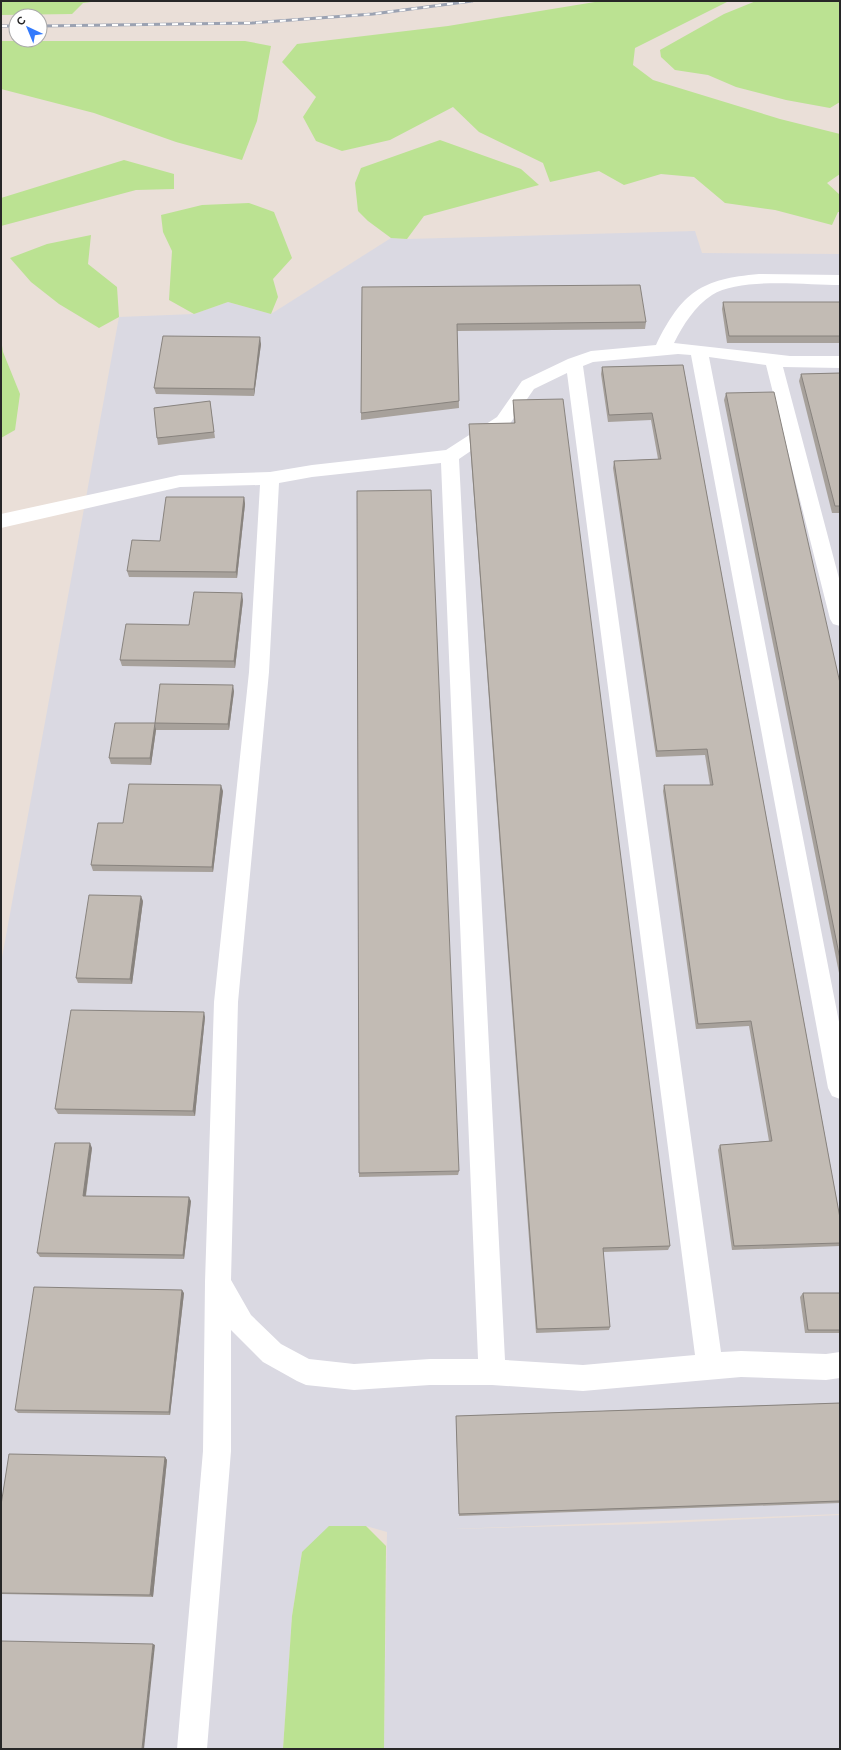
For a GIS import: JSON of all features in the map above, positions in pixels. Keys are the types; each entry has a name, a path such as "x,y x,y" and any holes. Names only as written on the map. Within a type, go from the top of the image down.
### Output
{"lane":[{"path":"662,349 670,332 693,301 714,287 739,282 773,279 840,280"},
{"path":"1,521 180,480 270,478 312,471 450,456 503,420 528,385 574,362 592,357 678,348 790,362 840,362"},
{"path":"699,351 840,1088"},
{"path":"773,360 840,619"},
{"path":"574,362 710,1367"},
{"path":"450,456 492,1372"},
{"path":"192,1749 217,1451 218,1282 226,1002 259,672 270,478"},
{"path":"218,1282 242,1324 272,1353 306,1372 354,1377 430,1372 492,1372 583,1378 741,1364 826,1367 840,1365"}],"shaded area":[{"path":"695,231 702,253 840,254 840,1514 454,1529 646,1524 840,1515 840,1749 384,1749 387,1532 366,1526 302,1552 292,1616 283,1749 1,1749 1,963 119,317 194,314 228,302 271,314 391,238 407,239"}],"green space":[{"path":"1,1 99,1 83,3 72,14 48,14 48,8 8,8 8,15 1,15"},
{"path":"601,1 729,1 635,48 633,65 653,80 780,119 840,134 840,174 827,183 840,195 840,212 838,212 832,225 775,210 725,203 694,177 661,174 624,185 599,171 550,182 543,163 479,132 453,107 390,140 342,151 316,141 303,117 316,97 282,62 297,44 448,26"},
{"path":"756,1 840,1 840,102 830,108 786,100 736,87 708,75 675,70 661,57 660,50 724,14"},
{"path":"1,41 8,41 8,48 48,48 48,41 245,41 271,46 257,121 242,160 176,142 94,113 1,89"},
{"path":"440,140 521,169 539,185 424,216 407,239 391,238 368,221 358,211 355,183 361,168"},
{"path":"124,160 174,174 174,189 136,190 1,226 1,198"},
{"path":"249,203 274,212 292,258 273,279 278,297 271,314 228,302 194,314 169,300 172,251 163,232 161,215 202,205"},
{"path":"91,235 88,264 117,287 119,317 99,328 59,304 31,282 10,258 47,244"},
{"path":"1,339 3,352 20,394 15,430 1,438"},
{"path":"329,1526 366,1526 386,1546 384,1749 283,1749 292,1616 302,1552"}],"building":[{"path":"640,285 646,322 457,324 459,401 361,413 362,287"},
{"path":"723,302 840,302 840,336 729,336"},
{"path":"163,336 260,337 254,389 154,388"},
{"path":"683,365 840,1218 840,1243 734,1246 720,1145 772,1141 751,1021 698,1024 664,785 713,785 707,749 657,751 614,461 661,459 652,413 609,415 602,367"},
{"path":"840,373 840,506 835,506 801,374"},
{"path":"774,392 840,683 840,959 726,393"},
{"path":"563,399 670,1246 603,1248 610,1327 537,1329 469,424 515,423 513,400"},
{"path":"210,401 214,432 157,438 154,408"},
{"path":"431,490 459,1171 359,1173 357,491"},
{"path":"166,497 244,497 236,572 127,571 132,540 160,541"},
{"path":"194,592 242,593 234,661 120,660 126,624 189,625"},
{"path":"160,684 233,685 228,724 155,723"},
{"path":"115,723 155,723 150,758 109,758"},
{"path":"129,784 221,785 212,867 91,865 98,823 123,823"},
{"path":"89,895 141,896 130,979 76,978"},
{"path":"71,1010 204,1012 193,1111 55,1109"},
{"path":"55,1143 90,1143 83,1196 189,1197 183,1255 37,1253"},
{"path":"34,1287 182,1290 169,1412 15,1410"},
{"path":"803,1293 840,1293 840,1330 808,1330"},
{"path":"840,1403 840,1501 459,1514 456,1416"},
{"path":"9,1454 165,1457 150,1595 1,1593 1,1505"},
{"path":"1,1641 153,1644 142,1749 1,1749"}],"railway":[{"path":"48,26 252,23 373,14 472,1"},
{"path":"1,26 8,26"}]}
